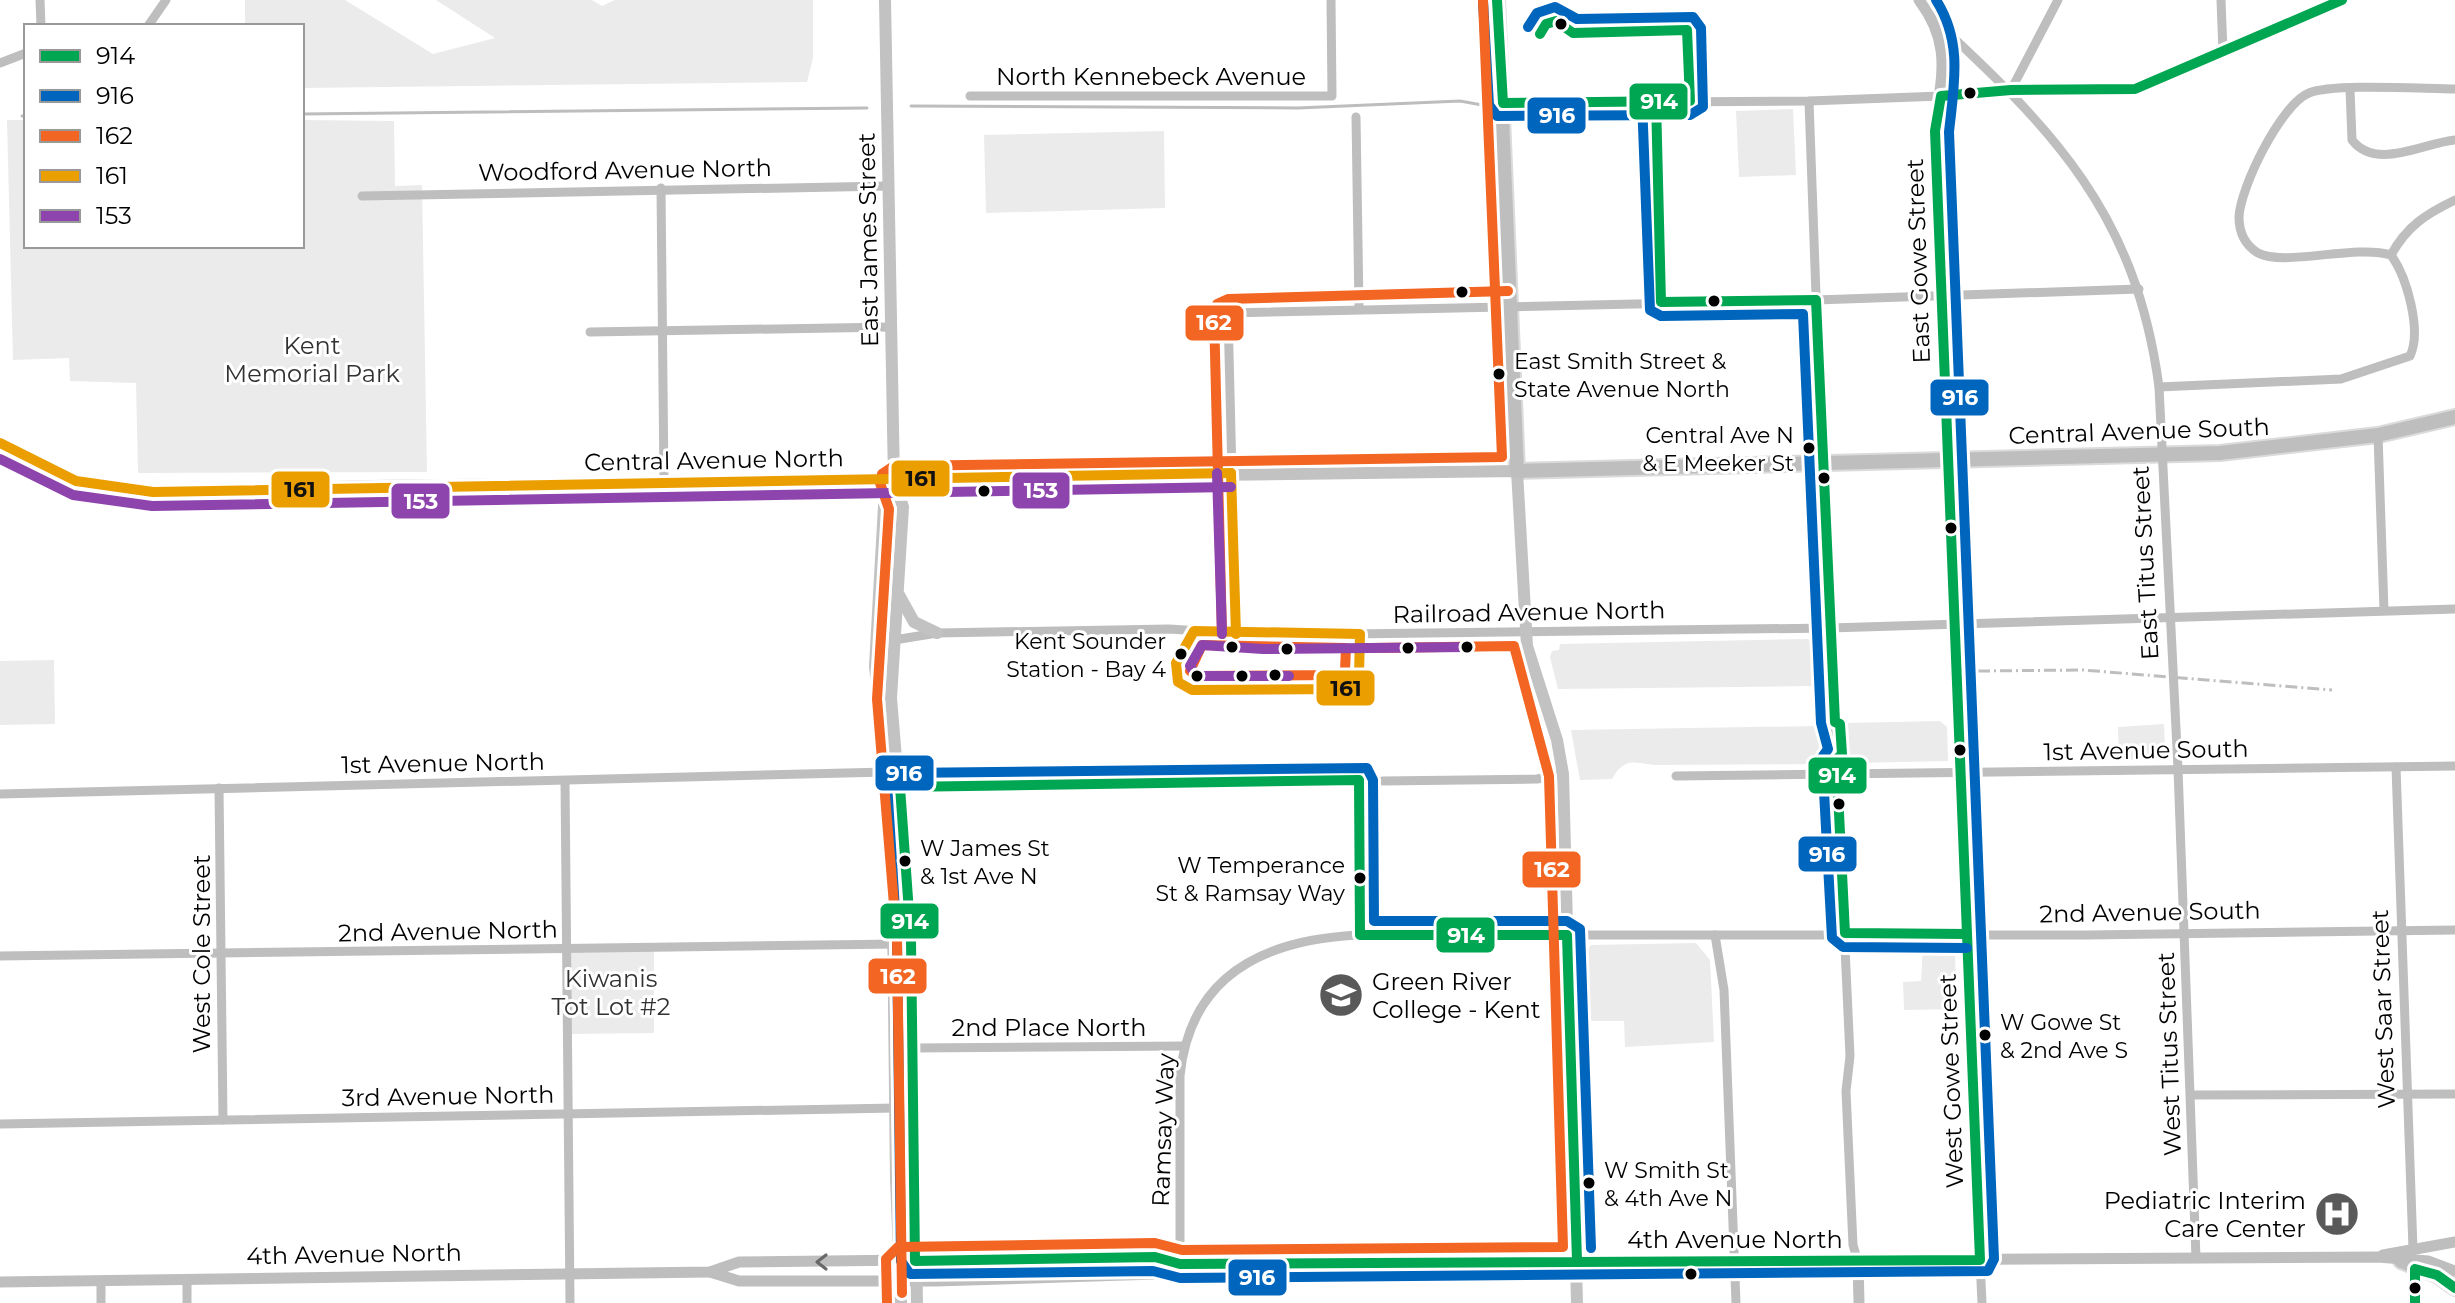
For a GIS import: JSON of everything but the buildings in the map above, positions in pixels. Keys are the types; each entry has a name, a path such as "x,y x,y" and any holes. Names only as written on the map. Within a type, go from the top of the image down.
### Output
{"main road":[{"name":"East James Street","path":"885,0 894,480 903,507 891,698 911,934 913,1048"},
{"path":"1497,0 1508,305 1526,632 1528,654 1563,774 1577,1303"},
{"name":"Central Avenue South","path":"1822,463 2162,456 2289,447 2378,435 2455,417"},
{"name":"Central Avenue North","path":"0,443 61,475 96,486 135,491 1517,471 1822,463"},
{"name":"East James Street","path":"894,480 884,506 876,638 878,706 892,827 896,980"},
{"path":"897,591 914,622 937,633"},
{"path":"896,980 904,992 905,1040 913,1048 917,1303"},
{"path":"896,980 901,1303"},
{"path":"2401,1261 2437,1275 2455,1288"}],"street":[{"path":"40,0 41,24"},
{"path":"149,24 166,0"},
{"name":"North Kennebeck Avenue","path":"970,96 1332,96 1331,0"},
{"name":"East Titus Street","path":"1919,0 1931,17 2011,90 2050,134 2087,186 2121,245 2139,289 2151,332 2159,387 2174,704"},
{"path":"2011,90 2058,0"},
{"path":"2221,0 2223,52"},
{"path":"1503,103 1809,101 2011,90 2135,89 2342,0"},
{"name":"East Titus Street","path":"1931,17 1941,43 1944,66 1941,96"},
{"path":"0,63 24,54"},
{"path":"2350,89 2352,140 2364,151 2388,156 2431,142 2455,140"},
{"path":"2391,255 2366,250 2275,257 2260,254 2241,234 2239,215 2251,179 2265,147 2289,111 2310,92 2455,89"},
{"name":"East Gowe Street","path":"1941,96 1935,131 1959,713"},
{"path":"1656,100 1661,302"},
{"path":"1809,101 1830,628 1835,719 1840,724 1842,754 1837,759 1837,773 1850,1056 1846,1091 1853,1245 1858,1262 1859,1303"},
{"path":"1356,117 1359,308"},
{"name":"Woodford Avenue North","path":"362,196 888,186"},
{"path":"661,188 664,483"},
{"path":"2391,255 2410,226 2424,214 2455,200"},
{"path":"2159,387 2341,379 2410,356 2415,336 2405,291 2391,255"},
{"path":"1236,634 1228,313 1816,300 2139,289"},
{"path":"590,332 891,327"},
{"path":"2378,435 2384,610"},
{"name":"Railroad Avenue North","path":"894,640 937,633 1169,629 1236,634 1830,628 1954,621 2170,619 2455,609"},
{"name":"West Titus Street","path":"2174,704 2196,1258"},
{"name":"West Gowe Street","path":"1959,713 1982,1303"},
{"name":"1st Avenue South","path":"1837,773 2455,766"},
{"name":"West Saar Street","path":"2396,767 2413,1249"},
{"name":"1st Avenue North","path":"0,794 887,772"},
{"path":"1676,776 1837,773"},
{"path":"900,787 1537,779 1563,774"},
{"path":"1359,780 1360,935"},
{"path":"565,781 570,1303"},
{"name":"West Cole Street","path":"219,788 223,1120"},
{"name":"2nd Avenue South","path":"1845,933 2455,930"},
{"path":"1567,935 1845,933"},
{"name":"Ramsay Way","path":"1180,1264 1180,1076 1184,1046 1202,1006 1225,980 1252,959 1308,939 1360,935 1567,935"},
{"path":"1715,935 1724,990 1736,1303"},
{"name":"2nd Avenue North","path":"0,956 896,944"},
{"name":"2nd Place North","path":"913,1048 1184,1046"},
{"path":"2191,1095 2455,1094"},
{"name":"3rd Avenue North","path":"0,1124 896,1108"},
{"path":"2378,1257 2455,1242"},
{"name":"4th Avenue North","path":"710,1272 739,1262 1155,1257 1180,1264 2378,1257"},
{"path":"2378,1257 2401,1261 2422,1260 2455,1271"},
{"name":"4th Avenue North","path":"0,1282 569,1272 710,1272 739,1281 916,1281 1156,1274 1180,1264"},
{"path":"2415,1269 2415,1303"},
{"path":"187,1279 187,1303"},
{"path":"101,1281 101,1303"}],"green space":[{"path":"245,0 345,0 433,54 495,38 436,0 592,0 602,6 615,0 813,0 813,58 807,82 304,88 304,24 245,24"},
{"path":"1793,109 1796,175 1739,177 1736,111"},
{"name":"Kent Memorial Park","path":"7,120 24,120 24,248 304,248 304,120 394,121 395,186 422,185 427,472 138,473 136,383 70,381 69,358 13,360"},
{"path":"1164,131 1165,208 986,213 984,135"},
{"path":"1808,639 1812,642 1814,686 1558,689 1550,657 1552,651 1559,650 1560,644"},
{"path":"54,660 55,724 0,725 0,661"},
{"path":"1940,721 1947,727 1948,761 1854,763 1847,759 1846,723"},
{"path":"2164,724 2165,751 2160,759 2119,760 2118,727"},
{"path":"1818,726 1820,738 1824,738 1830,754 1820,764 1656,765 1636,762 1621,767 1612,779 1580,780 1571,730"},
{"path":"1945,942 1955,956 1957,1009 1904,1010 1903,982 1921,981 1923,945"},
{"path":"1696,943 1710,960 1714,1042 1625,1047 1624,1021 1588,1021 1586,970 1581,970 1581,960 1591,945"},
{"name":"Kiwanis Tot Lot #2","path":"654,948 654,1033 568,1034 567,950"}],"waterway":[{"path":"911,106 1298,108 1460,101 1482,105"},
{"path":"304,114 867,108"}],"railway":[{"path":"1978,671 2083,670 2332,690"}],"transit line":[{"name":"914","path":"1497,0 1503,103 1690,101 1687,30 1573,33 1556,21 1546,24 1540,34"},
{"name":"916","path":"1591,1248 1580,929 1567,921 1374,921 1373,780 1367,768 900,773 887,783 897,941 901,1261 910,1274 1153,1271 1180,1278 1988,1271 1994,1259 1949,132 1954,64 1950,32 1936,0"},
{"name":"914","path":"1577,1261 1567,935 1360,935 1359,780 900,787 911,940 915,1261 1155,1257 1180,1264 1980,1260 1935,131 1941,96 2011,90 2135,89 2342,0"},
{"name":"916","path":"1483,1 1489,105 1497,116 1690,115 1703,107 1701,28 1693,17 1577,19 1555,7 1537,13 1528,27"},
{"name":"162","path":"902,1293 897,941 877,699 889,509 880,483 882,474 894,466 1502,457 1483,1"},
{"name":"916","path":"1642,100 1650,310 1661,316 1803,314 1821,723 1828,749 1823,756 1823,773 1832,938 1843,947 1967,948"},
{"name":"914","path":"1656,100 1661,302 1816,300 1835,722 1840,724 1842,754 1837,759 1837,773 1845,933 1967,934"},
{"name":"162","path":"1222,634 1214,313 1217,304 1228,299 1508,291"},
{"name":"161","path":"0,443 76,481 153,492 1231,473"},
{"name":"153","path":"0,459 73,495 152,506 1231,487"},
{"name":"153","path":"1217,473 1222,634"},
{"name":"161","path":"1231,473 1236,634"},
{"name":"161","path":"1194,631 1360,634 1359,676 1345,689 1192,690 1178,682 1176,663 1194,631"},
{"name":"162","path":"1202,645 1346,648 1345,670 1339,675 1197,676 1190,671 1202,645"},
{"name":"153","path":"1289,676 1196,676 1190,666 1202,645 1263,649 1468,647"},
{"name":"162","path":"887,1303 886,1259 898,1247 1155,1243 1182,1250 1563,1247 1549,776 1514,646 1374,648"},
{"name":"914","path":"2415,1303 2415,1269 2437,1275 2455,1288"}],"place":[{"name":"East Smith Street & State Avenue North","path":"1499,374"},
{"name":"Central Ave N & E Meeker St","path":"1809,448"},
{"name":"Kent Sounder Station - Bay 4","path":"1181,654"},
{"name":"W James St & 1st Ave N","path":"905,861"},
{"name":"W Temperance St & Ramsay Way","path":"1360,878"},
{"name":"Green River College - Kent","path":"1341,995"},
{"name":"W Gowe St & 2nd Ave S","path":"1985,1035"},
{"name":"W Smith St & 4th Ave N","path":"1589,1183"},
{"name":"Pediatric Interim Care Center","path":"2337,1214"}]}
